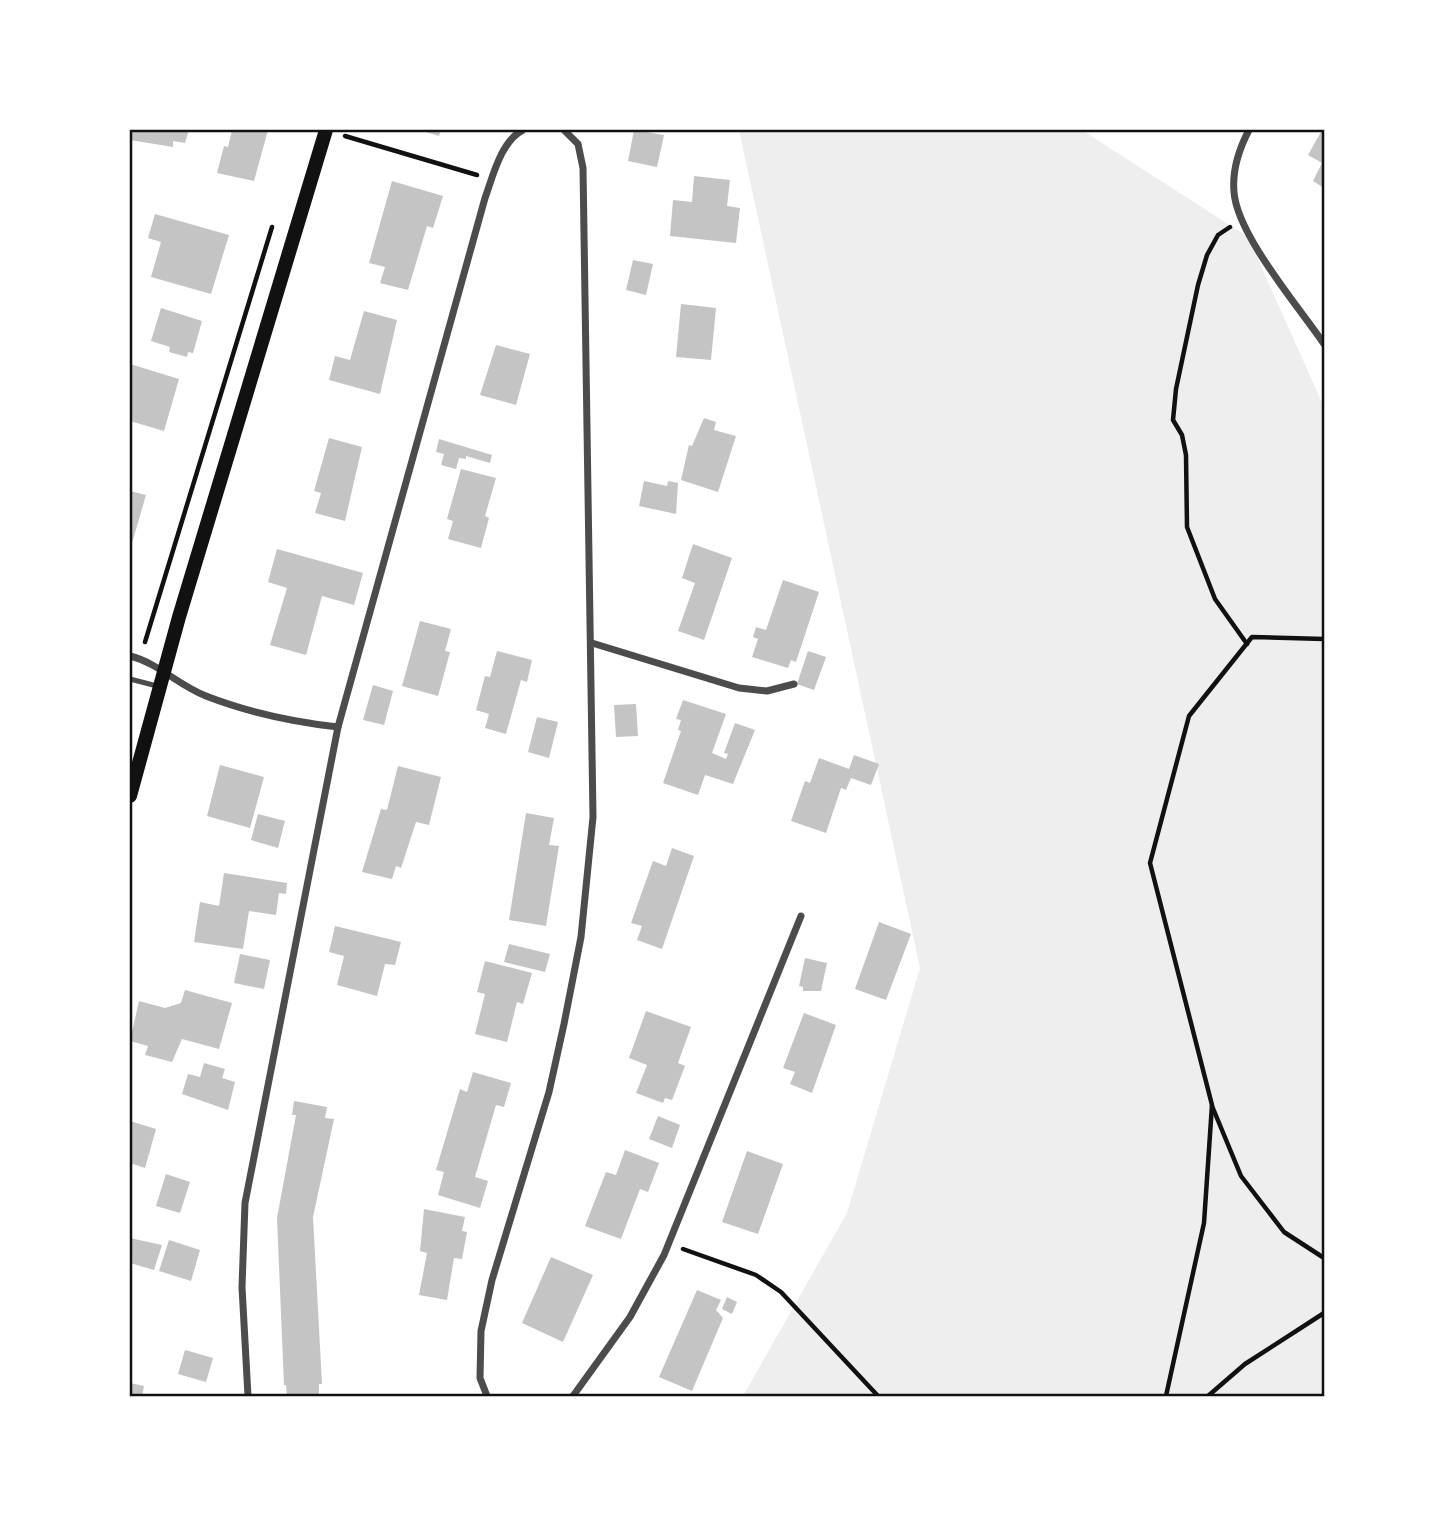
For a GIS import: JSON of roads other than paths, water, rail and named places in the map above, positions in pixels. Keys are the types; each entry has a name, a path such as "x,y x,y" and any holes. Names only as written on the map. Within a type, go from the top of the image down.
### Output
{"main road":[{"path":"130,796 241,408 326,130"}],"street":[{"path":"248,1396 242,1287 246,1203 338,727 492,179 510,141 523,130"},
{"path":"487,1396 480,1378 478,1352 484,1318 492,1280 549,1092 581,937 593,817 583,168 578,144 564,130"},
{"path":"1249,130 1234,173 1234,193 1242,219 1254,242 1325,344"},
{"path":"592,643 738,688 767,691 794,684"},
{"path":"130,656 206,696 248,709 338,727"},
{"path":"573,1396 630,1317 668,1245 801,916"}],"lane":[{"path":"130,679 160,687"}]}
